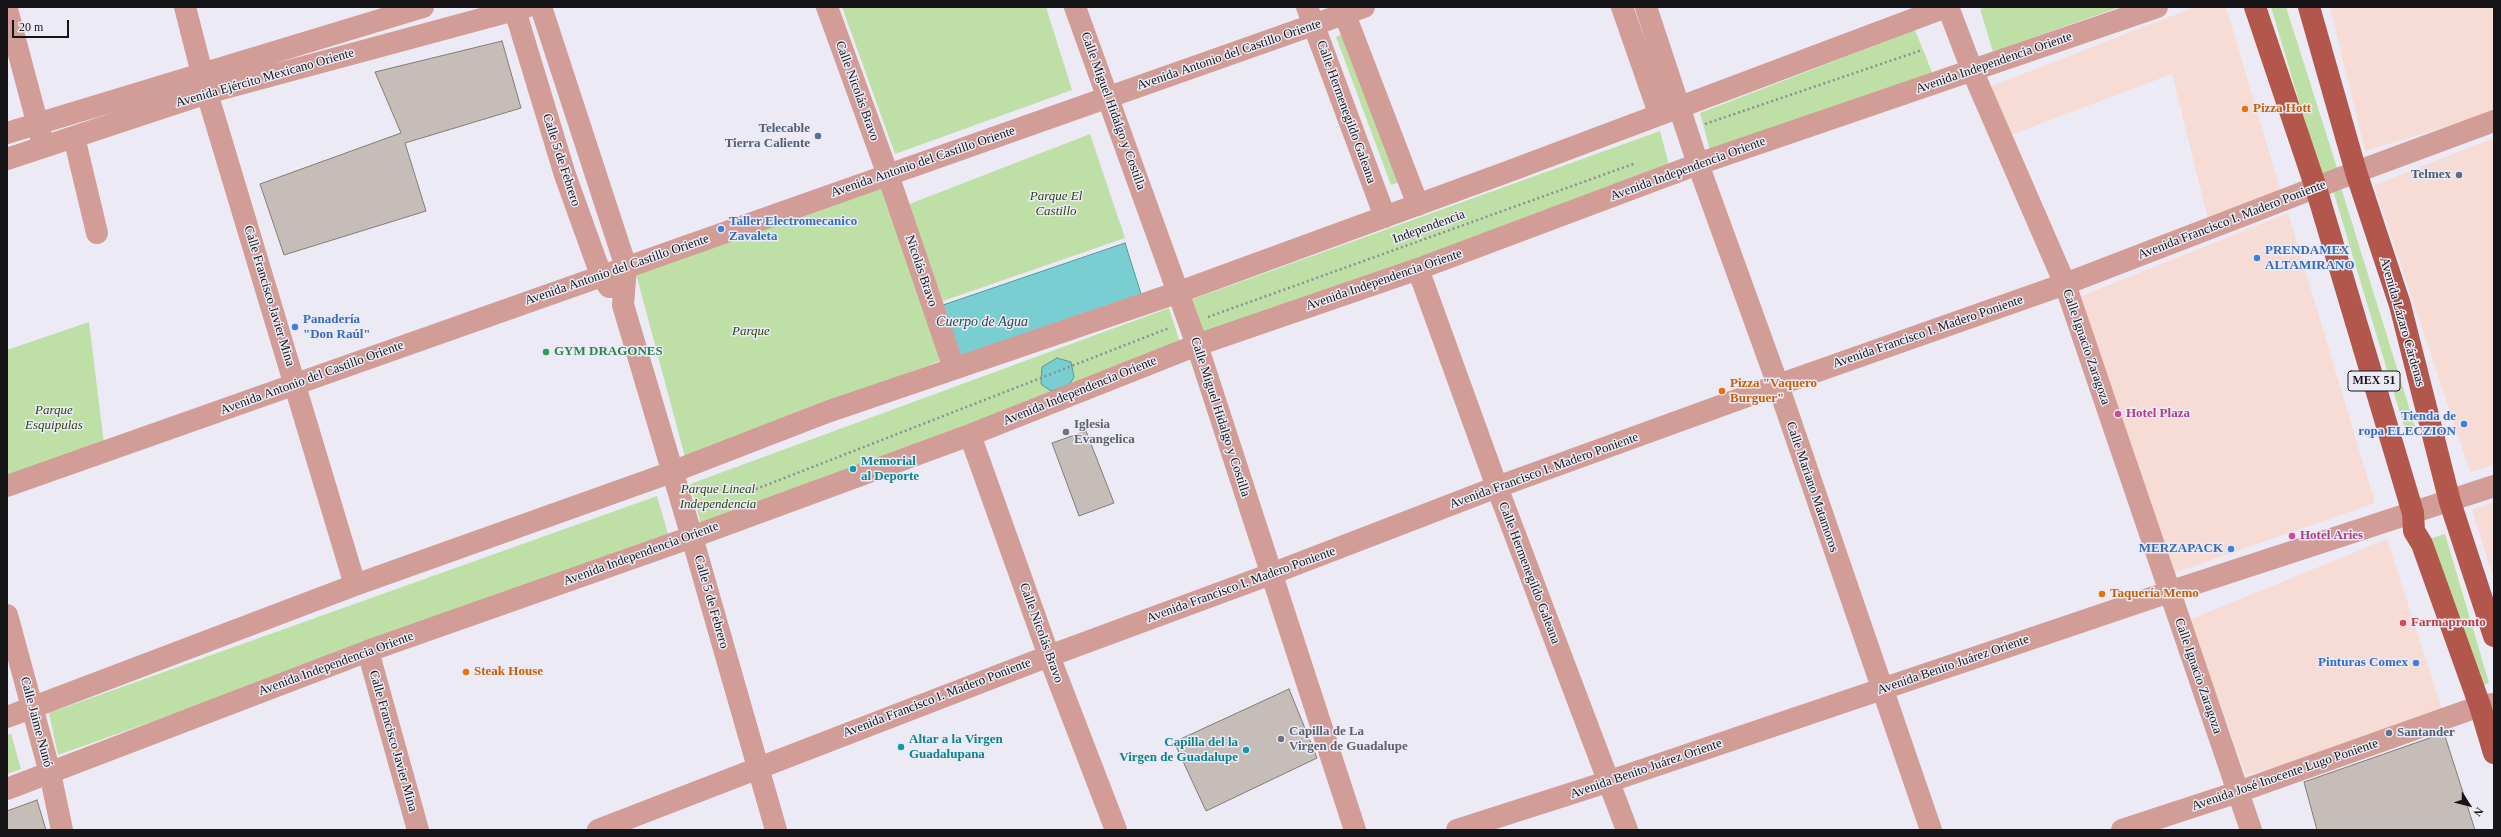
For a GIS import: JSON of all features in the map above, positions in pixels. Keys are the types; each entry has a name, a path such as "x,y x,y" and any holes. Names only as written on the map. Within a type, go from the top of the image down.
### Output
{"main road":[{"name":"MEX 51","path":"2255,7 2316,188 2414,513 2414,531 2422,544 2487,705 2494,753"},
{"name":"Avenida Lázaro Cárdenas","path":"2309,7 2356,172 2400,305 2450,502 2494,636"}],"street":[{"name":"Calle Francisco Javier Mina","path":"185,7 205,83 355,585"},
{"name":"Calle 5 de Febrero","path":"540,7 626,267 623,305"},
{"name":"Calle Nicolás Bravo","path":"826,7 888,175"},
{"name":"Calle Miguel Hidalgo y Costilla","path":"1075,7 1179,292 1355,830"},
{"path":"1622,7 1659,113"},
{"name":"Calle Mariano Matamoros","path":"1646,7 1698,164 1778,385 1881,689 1932,830"},
{"path":"7,717 355,585 672,472 827,412 1179,292 1418,205 1659,113 1947,7"},
{"name":"Calle Ignacio Zaragoza","path":"1947,7 1972,70 2065,284 2251,830"},
{"name":"Avenida Independencia Oriente","path":"7,789 368,651 692,537 970,434 1197,345 1418,269 1698,164 2157,7"},
{"name":"Avenida Ejército Mexicano Oriente","path":"7,159 74,136 205,83 421,8"},
{"path":"421,8 427,34"},
{"name":"Avenida Ejército Mexicano Oriente","path":"7,133 37,124 205,83 427,34 518,8"},
{"name":"Calle 5 de Febrero","path":"518,8 565,175 601,276 623,305 692,537 776,830"},
{"path":"7,9 44,146"},
{"name":"Avenida Antonio del Castillo Oriente","path":"7,486 1107,97 1310,16 1350,9"},
{"path":"1350,9 1418,205"},
{"name":"Calle Hermenegildo Galeana","path":"1310,16 1385,217"},
{"name":"Avenida Francisco I. Madero Poniente","path":"598,830 757,767 1049,656 1271,574 1497,487 1778,385 2065,284 2356,172 2494,121"},
{"path":"74,136 97,233"},
{"name":"Nicolás Bravo","path":"888,175 954,368"},
{"name":"Calle Hermenegildo Galeana","path":"1418,269 1497,487 1607,782 1627,830"},
{"name":"Calle Nicolás Bravo","path":"970,434 1049,656 1116,830"},
{"name":"Avenida Benito Juárez Oriente","path":"1457,830 1607,782 2169,592 2450,502 2494,486"},
{"name":"Calle Jaime Nunó","path":"7,615 50,773 62,830"},
{"name":"Calle Francisco Javier Mina","path":"368,651 418,830"},
{"name":"Avenida José Inocente Lugo Poniente","path":"2122,830 2238,792 2487,705"}],"path":[{"path":"1703,125 1922,50"},
{"name":"Independencia","path":"1206,318 1637,163"},
{"path":"749,492 1175,325"}],"shaded area":[{"path":"2195,7 2226,7 2282,195 2208,219 2172,74 2000,139 1984,89"},
{"path":"2330,7 2494,7 2494,112 2365,151"},
{"path":"2494,138 2494,465 2470,472 2374,185"},
{"path":"2288,213 2375,503 2174,573 2079,297"},
{"path":"2494,502 2494,580 2472,510"},
{"path":"2387,539 2447,725 2246,775 2189,620"}],"green space":[{"path":"842,7 1046,7 1072,90 895,154"},
{"path":"1987,7 2120,7 1993,52 1980,9"},
{"path":"2271,7 2286,7 2338,171 2321,175"},
{"path":"1915,30 1934,77 1711,154 1700,113"},
{"path":"1348,31 1400,182 1391,185 1336,37"},
{"path":"1660,131 1670,169 1205,336 1190,300"},
{"name":"Parque El Castillo","path":"1090,134 1125,238 943,301 907,205"},
{"name":"Parque","path":"885,184 942,360 685,457 636,274"},
{"path":"2340,184 2416,430 2406,433 2332,187"},
{"name":"Parque Lineal Independencia","path":"1169,308 1181,346 702,528 690,484"},
{"name":"Parque Esquipulas","path":"89,322 105,452 7,483 7,350"},
{"path":"657,496 669,537 58,755 49,713"},
{"path":"2445,534 2489,683 2476,688 2432,538"},
{"path":"11,734 21,769 7,774 7,735"}],"water":[{"name":"Cuerpo de Agua","path":"1125,243 1142,297 959,361 943,305"},
{"path":"1057,358 1071,362 1074,377 1069,385 1051,391 1041,384 1042,367"}],"building":[{"path":"502,41 521,108 405,143 426,211 284,255 260,184 401,133 375,72"},
{"path":"1086,431 1114,503 1079,516 1052,443"},
{"name":"Capilla del la Virgen de Guadalupe","path":"1289,689 1317,758 1206,811 1174,742"},
{"path":"2444,733 2475,830 2317,830 2304,782"},
{"path":"37,800 46,830 7,830 7,811"}],"place":[{"name":"Pizza Hott","path":"2245,109"},
{"name":"Telecable Tierra Caliente","path":"818,136"},
{"name":"Telmex","path":"2459,175"},
{"name":"Taller Electromecanico Zavaleta","path":"721,229"},
{"name":"PRENDAMEX ALTAMIRANO","path":"2257,258"},
{"name":"Panadería \"Don Raúl\"","path":"295,327"},
{"name":"GYM DRAGONES","path":"546,352"},
{"name":"Pizza \"Vaquero Burguer\"","path":"1722,391"},
{"name":"Hotel Plaza","path":"2118,414"},
{"name":"Tienda de ropa ELECZION","path":"2464,424"},
{"name":"Iglesia Evangelica","path":"1066,432"},
{"name":"Memorial al Deporte","path":"853,469"},
{"name":"Hotel Aries","path":"2292,536"},
{"name":"MERZAPACK","path":"2231,549"},
{"name":"Taquería Memo","path":"2102,594"},
{"name":"Farmapronto","path":"2403,623"},
{"name":"Pinturas Comex","path":"2416,663"},
{"name":"Steak House","path":"466,672"},
{"name":"Santander","path":"2389,733"},
{"name":"Capilla de La Virgen de Guadalupe","path":"1281,739"},
{"name":"Altar a la Virgen Guadalupana","path":"901,747"},
{"name":"Capilla del la Virgen de Guadalupe","path":"1246,750"}]}
